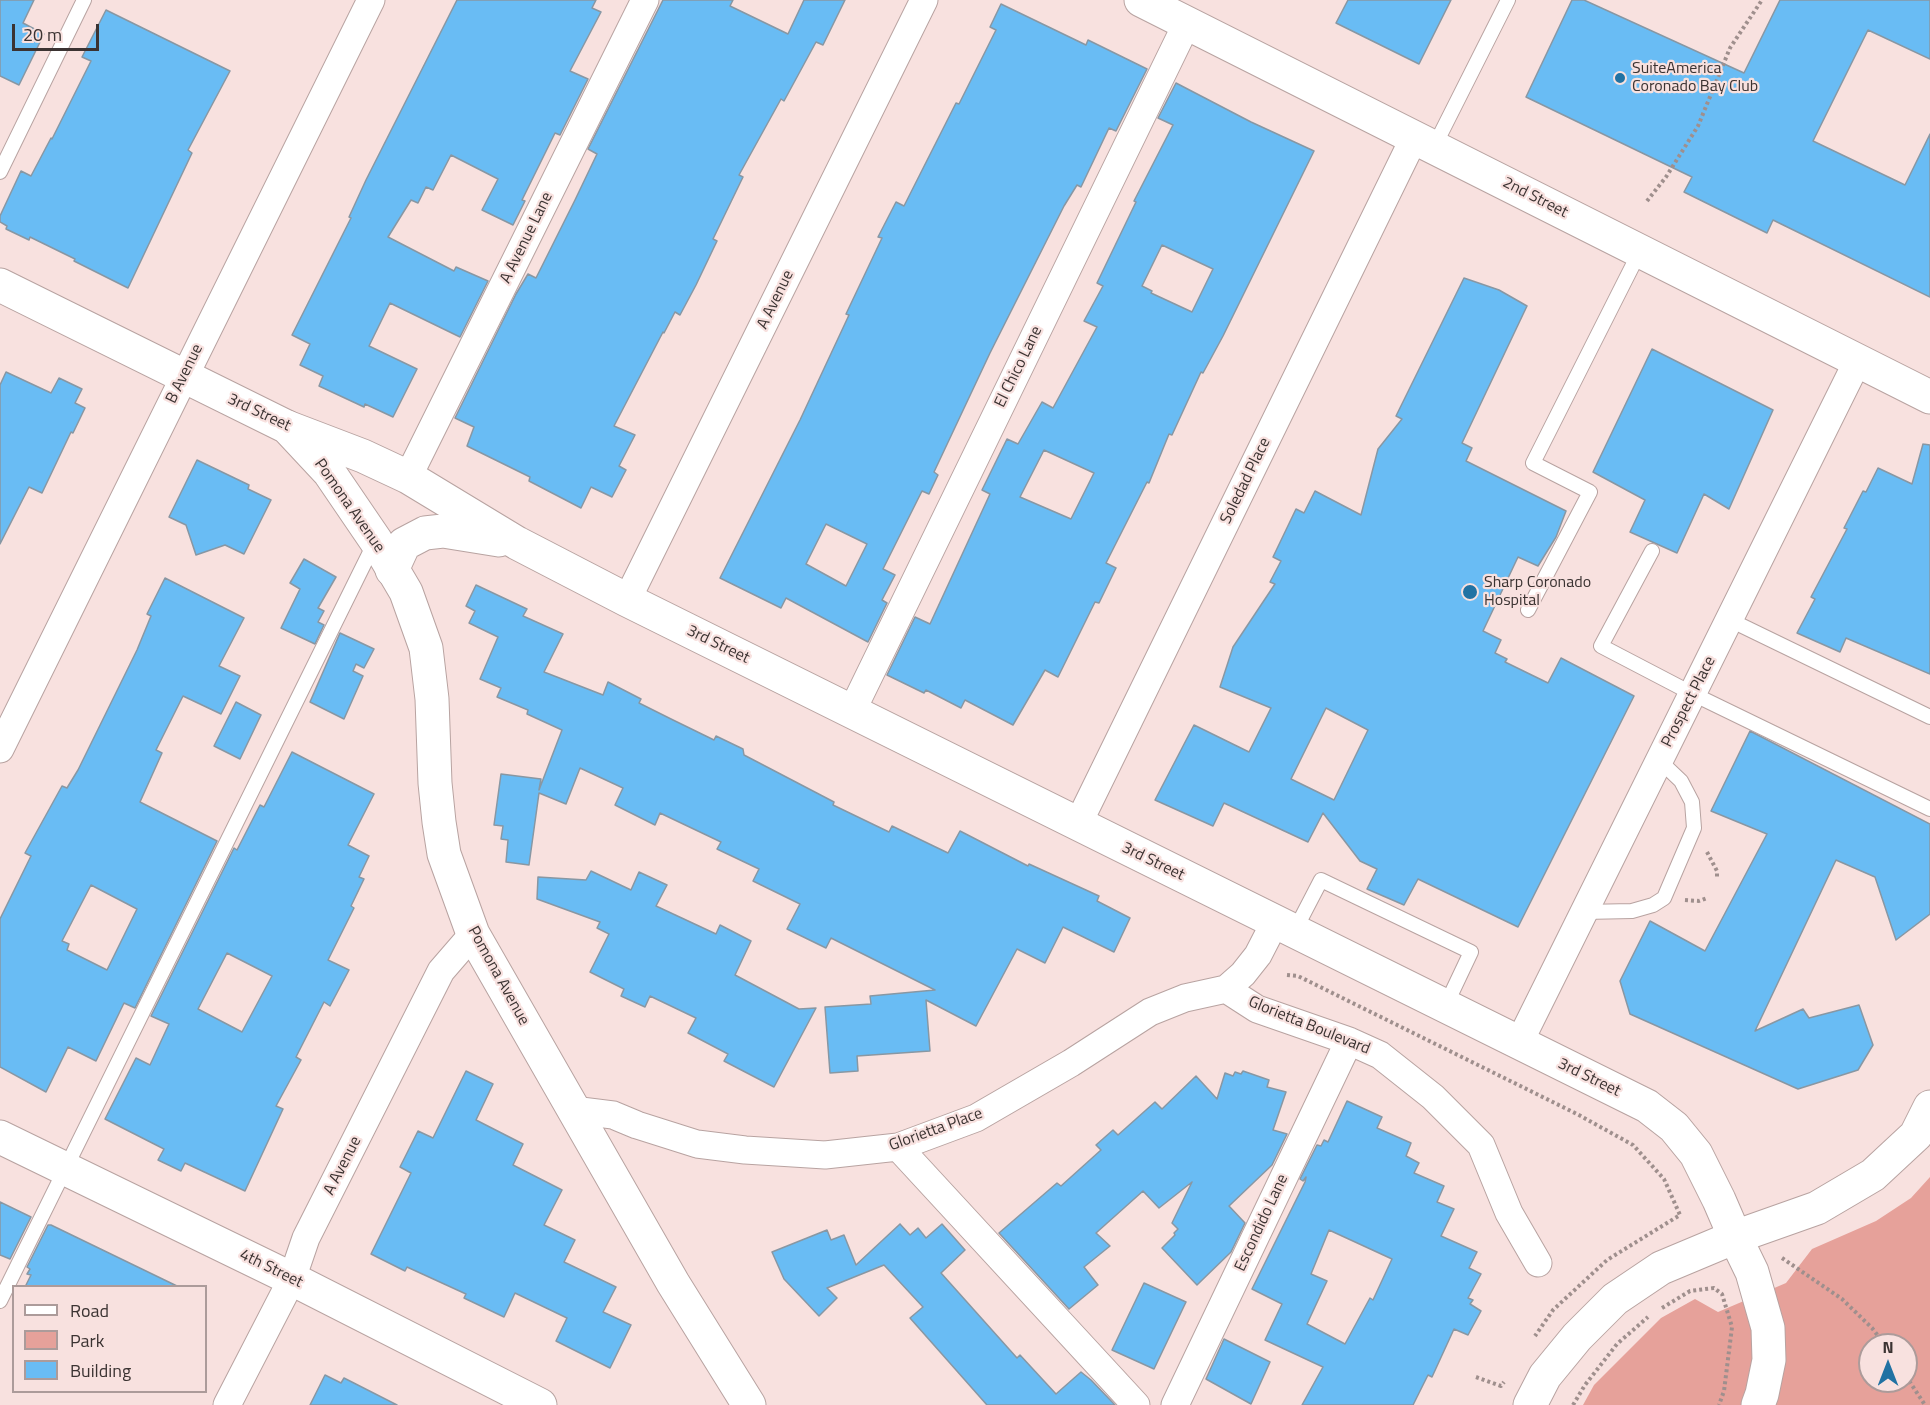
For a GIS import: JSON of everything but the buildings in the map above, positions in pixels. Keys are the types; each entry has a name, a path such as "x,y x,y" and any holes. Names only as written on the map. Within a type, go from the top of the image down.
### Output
{"main road":[{"name":"2nd Street","path":"1141,0 1930,397"},
{"name":"3rd Street","path":"0,285 287,427 363,456 408,477 517,543 627,600 1647,1106 1674,1127 1696,1154 1752,1272 1768,1328 1769,1360 1758,1405"},
{"name":"Pomona Avenue","path":"287,427 329,472 376,541 406,592 426,648 432,699 435,783 444,854 473,934 673,1283 749,1405"},
{"name":"3rd Street","path":"392,570 404,544 425,533 443,531 464,533 517,543"},
{"path":"1530,1405 1545,1376 1577,1337 1615,1299 1661,1268 1735,1237 1817,1208 1873,1175 1916,1135 1930,1107"},
{"name":"4th Street","path":"0,1137 292,1279 540,1405"}],"street":[{"name":"B Avenue","path":"0,749 371,0"},
{"name":"A Avenue Lane","path":"408,477 645,0"},
{"name":"A Avenue","path":"627,600 924,0"},
{"name":"El Chico Lane","path":"852,711 1187,23"},
{"name":"Soledad Place","path":"1078,824 1424,142"},
{"name":"Prospect Place","path":"1519,1043 1858,360"},
{"path":"1226,989 1243,974 1285,927"},
{"name":"A Avenue","path":"226,1405 292,1279 306,1238 441,971 473,934"},
{"name":"Glorietta Boulevard","path":"1226,989 1257,1009 1348,1041 1380,1055 1433,1096 1481,1145 1509,1213 1538,1263"},
{"name":"Glorietta Place","path":"573,1110 613,1115 697,1144 745,1150 825,1155 898,1147 976,1118 1071,1063 1149,1012 1185,999 1226,989"},
{"name":"Escondido Lane","path":"1175,1405 1348,1041"},
{"path":"898,1147 1136,1405"}],"lane":[{"path":"0,171 84,0"},
{"path":"1424,142 1508,0"},
{"path":"1528,610 1590,492 1533,463 1640,251"},
{"path":"0,1301 376,541"},
{"path":"1652,551 1600,646 1693,694 1930,809"},
{"path":"1730,620 1930,717"},
{"path":"1584,912 1632,911 1653,905 1664,898 1694,828 1692,802 1681,781 1660,761"},
{"path":"1285,927 1321,880 1471,952 1445,1007"}],"path":[{"path":"1647,201 1666,177 1698,126 1730,48 1762,0"},
{"path":"1287,975 1298,976 1577,1114 1633,1145 1664,1179 1680,1215"},
{"path":"1782,1258 1842,1299 1876,1333"},
{"path":"1660,1309 1689,1291 1714,1288 1722,1294 1732,1327 1724,1391 1719,1405"},
{"path":"1574,1405 1585,1384 1617,1344 1651,1315"}],"green space":[{"path":"1930,1177 1930,1405 1583,1405 1594,1385 1661,1318 1695,1299 1718,1312 1786,1283 1812,1249 1876,1221 1911,1198"}],"place":[{"name":"SuiteAmerica Coronado Bay Club","path":"1620,78"},
{"name":"Sharp Coronado Hospital","path":"1470,592"}]}
